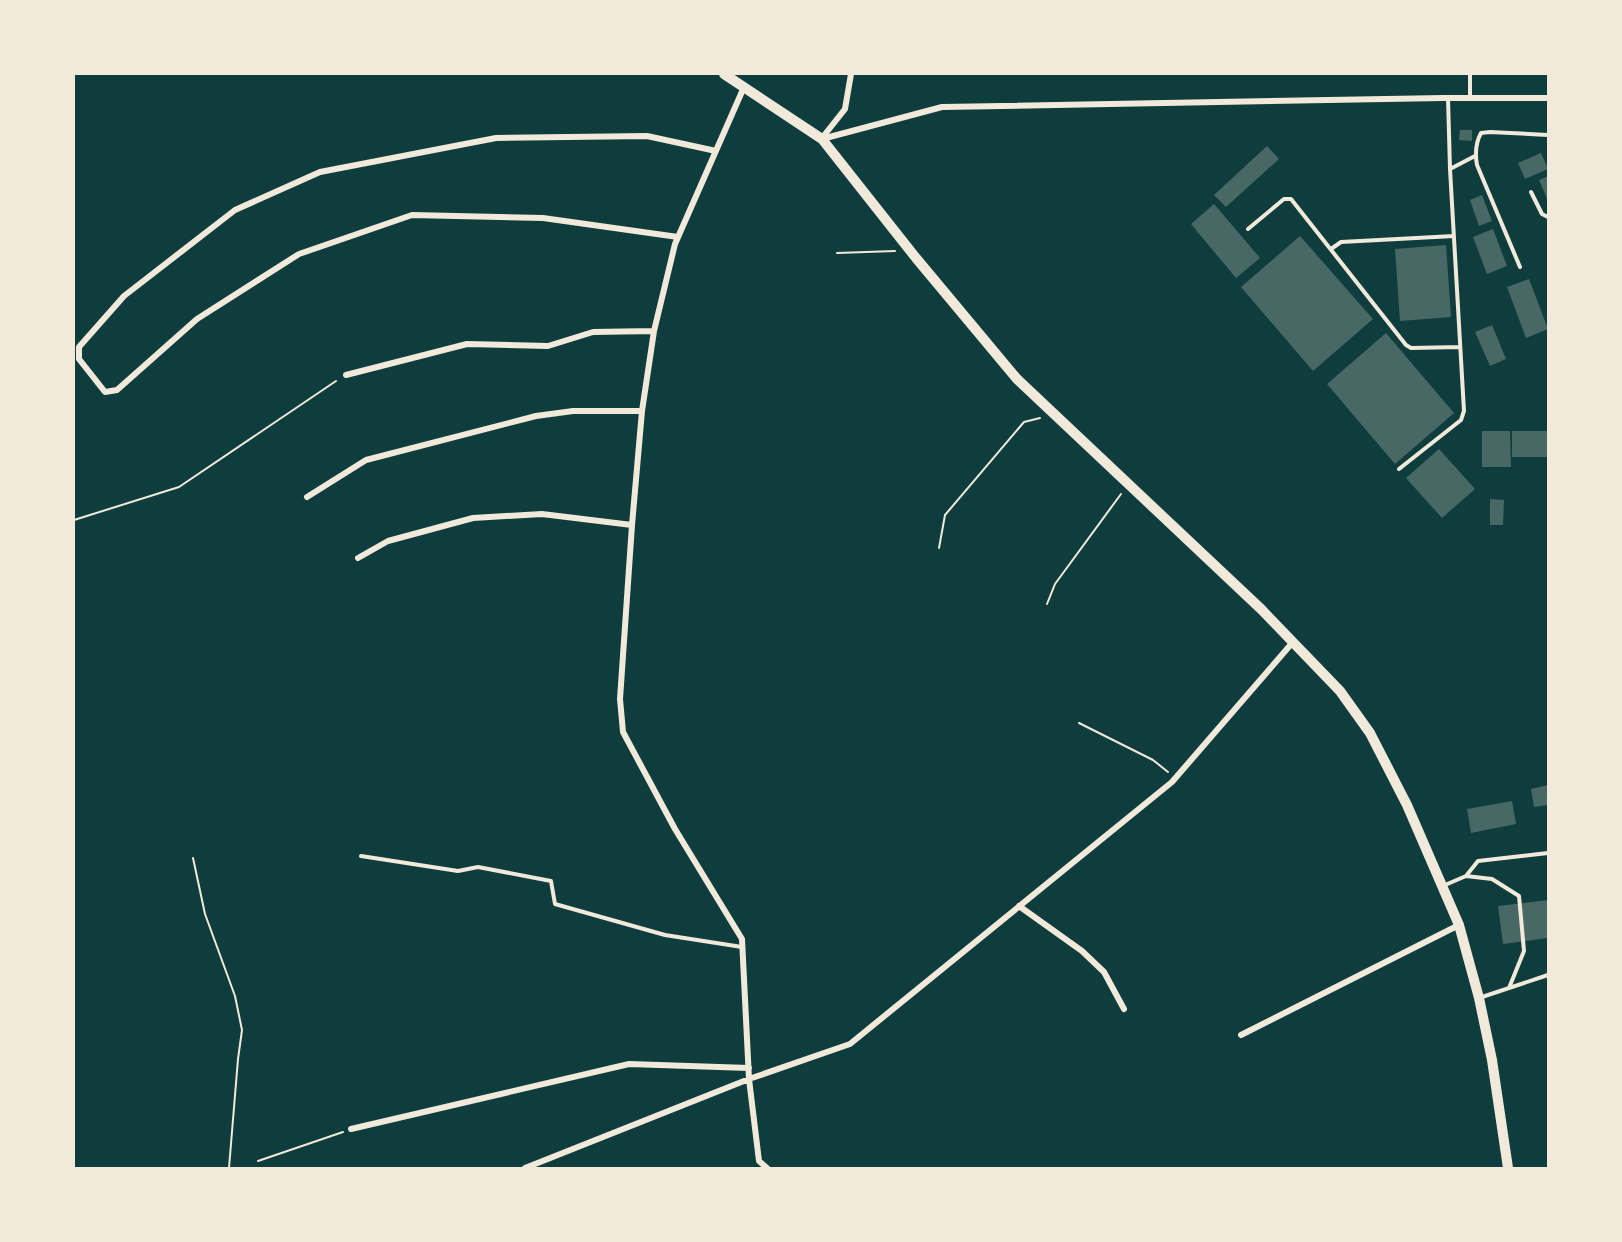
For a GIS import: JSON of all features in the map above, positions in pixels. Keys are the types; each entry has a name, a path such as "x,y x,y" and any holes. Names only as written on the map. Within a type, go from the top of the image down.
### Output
{"main road":[{"path":"724,74 822,139 910,251 1017,380 1261,609 1340,691 1370,733 1407,805 1459,925 1479,998 1492,1060 1508,1168"}],"street":[{"path":"822,139 845,109 851,74"},
{"path":"744,87 678,237 654,331 642,411 620,699 623,732 675,829 742,939 749,1079 759,1165 767,1168"},
{"path":"822,139 942,107 1448,98 1548,99"},
{"path":"678,237 543,218 412,215 299,254 197,319 117,390 105,392 79,359 79,346 124,296 235,210 320,172 496,138 647,136 716,151"},
{"path":"346,375 467,344 548,346 593,332 654,331"},
{"path":"307,497 366,460 536,416 573,411 642,411"},
{"path":"358,558 388,542 473,518 542,514 632,525"},
{"path":"525,1168 749,1079 850,1044 1175,778 1293,642"},
{"path":"1019,906 1082,951 1104,972 1124,1009"},
{"path":"1241,1035 1459,925"},
{"path":"351,1129 629,1064 749,1068"}],"lane":[{"path":"1470,74 1470,98"},
{"path":"1399,469 1461,420 1464,411 1448,98"},
{"path":"1520,267 1475,156 1477,141 1481,133 1490,132 1548,135"},
{"path":"1450,169 1475,156"},
{"path":"1531,192 1542,214 1548,217"},
{"path":"1248,229 1284,199 1291,199 1406,345 1411,348 1460,347"},
{"path":"1331,249 1341,242 1454,236"},
{"path":"1442,886 1466,876 1478,861 1548,853"},
{"path":"361,855 458,871 478,867 551,881 555,904 665,935 743,947"},
{"path":"1466,876 1492,879 1519,896 1524,951 1509,988"},
{"path":"1479,998 1548,975"}],"path":[{"path":"837,253 910,251"},
{"path":"74,520 179,486 346,375"},
{"path":"939,548 945,515 1024,422 1054,414"},
{"path":"1047,604 1055,584 1128,484"},
{"path":"1079,723 1153,760 1175,778"},
{"path":"193,858 205,915 235,996 242,1030 229,1168"},
{"path":"258,1161 351,1129"}],"building":[{"path":"1460,130 1472,130 1472,141 1459,140"},
{"path":"1267,146 1279,159 1226,207 1214,195"},
{"path":"1541,153 1548,169 1525,179 1518,163"},
{"path":"1548,176 1548,201 1539,180"},
{"path":"1482,195 1492,221 1479,226 1470,200"},
{"path":"1214,204 1260,258 1236,278 1191,224"},
{"path":"1493,229 1507,266 1487,274 1473,237"},
{"path":"1300,236 1373,319 1313,371 1241,287"},
{"path":"1446,245 1451,317 1400,321 1395,249"},
{"path":"1529,279 1548,329 1526,338 1507,287"},
{"path":"1492,325 1506,359 1490,366 1475,332"},
{"path":"1386,333 1454,413 1395,464 1327,384"},
{"path":"1482,431 1510,431 1511,467 1482,467"},
{"path":"1512,431 1548,431 1548,457 1512,457"},
{"path":"1439,449 1475,489 1442,518 1406,478"},
{"path":"1490,499 1504,500 1503,525 1490,525"},
{"path":"1548,785 1548,805 1534,807 1531,789"},
{"path":"1512,801 1516,824 1471,833 1467,809"},
{"path":"1548,900 1548,938 1503,944 1498,906"}]}
